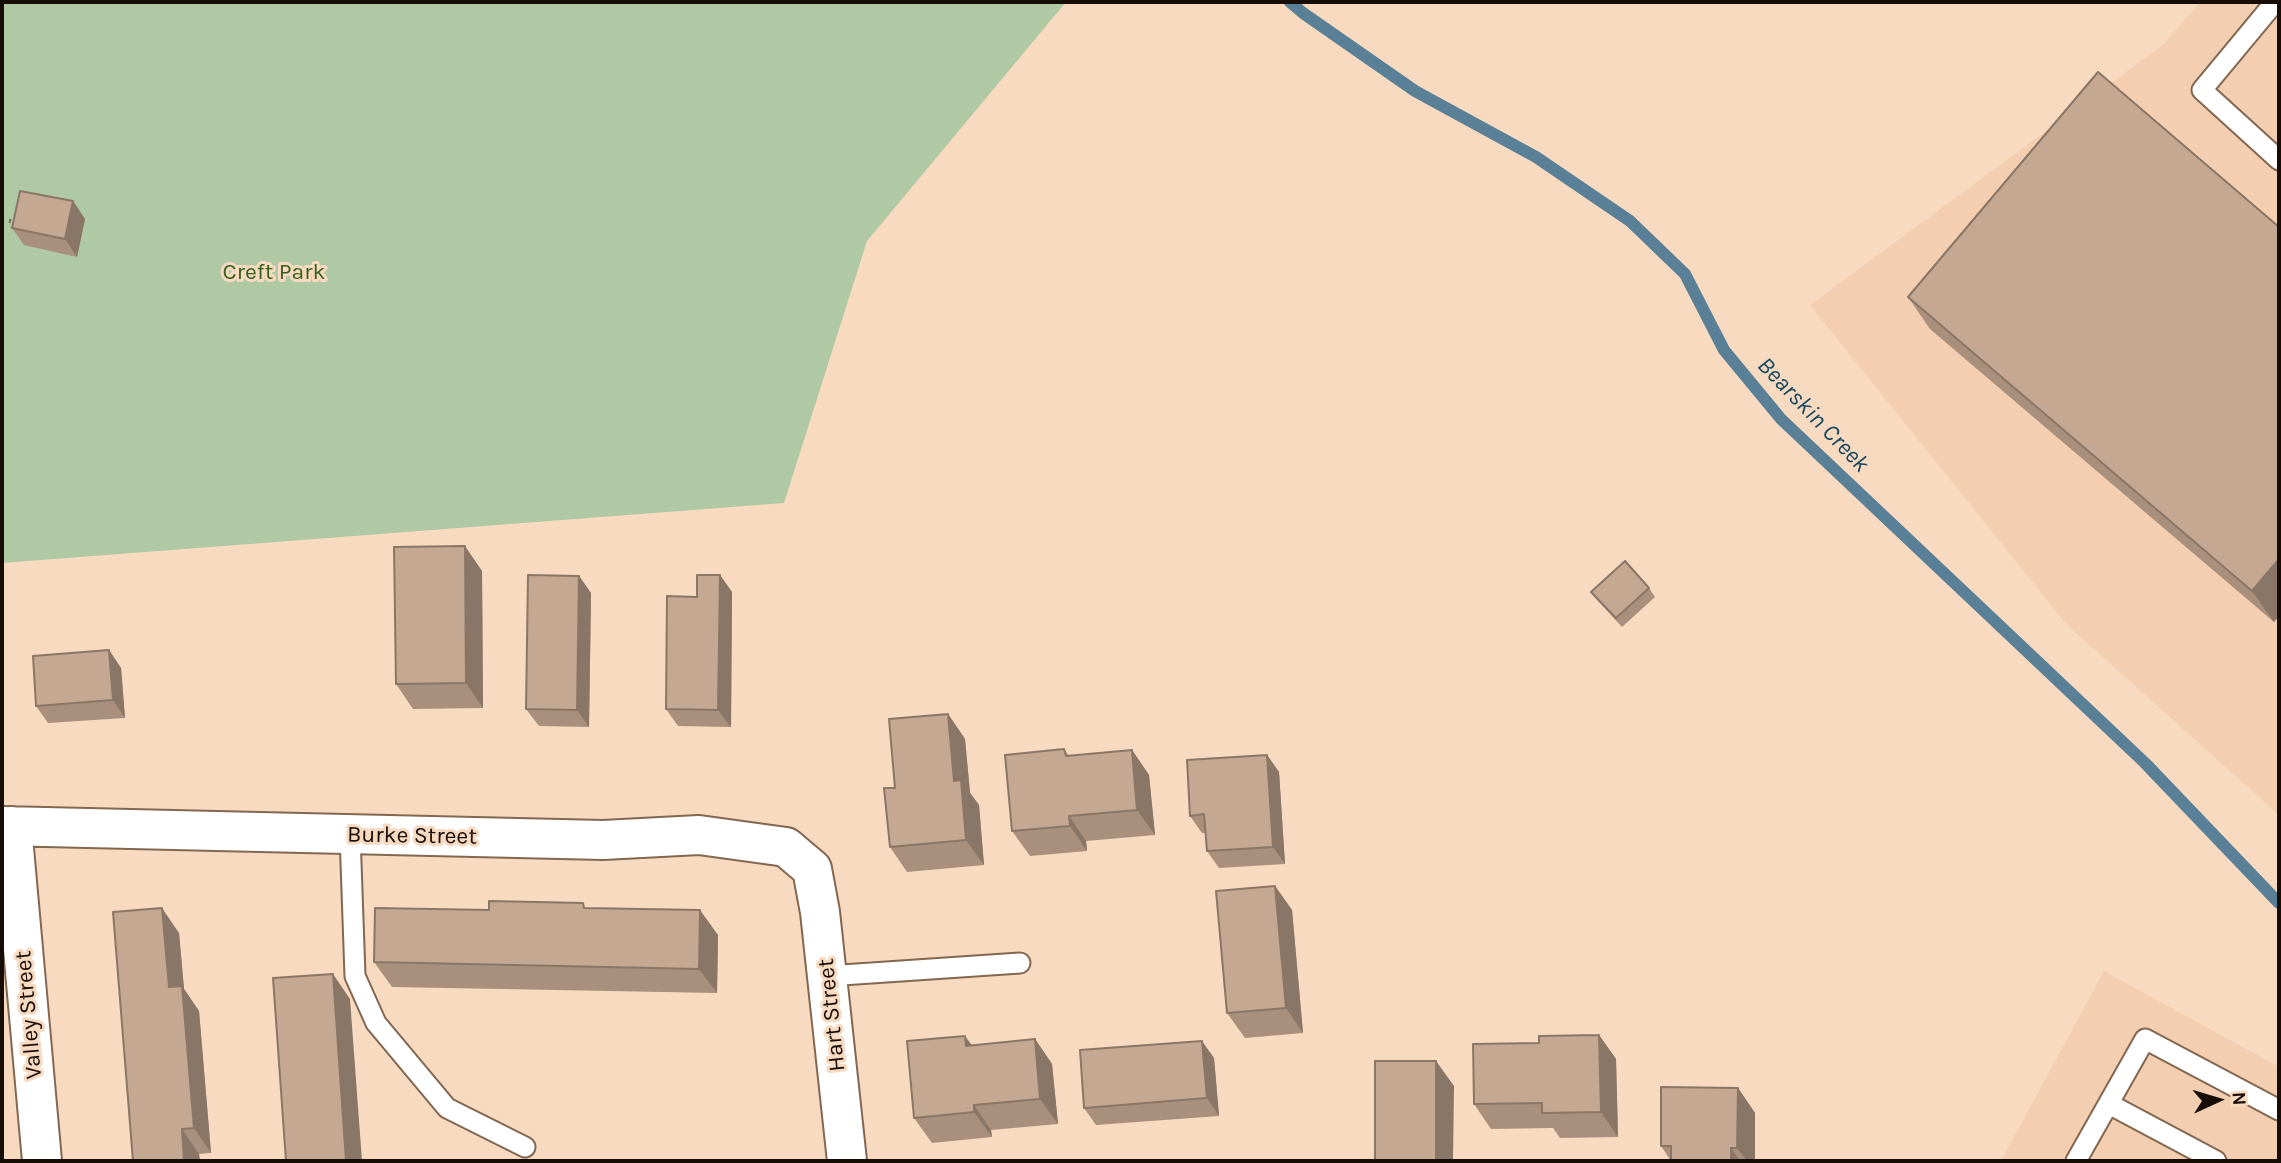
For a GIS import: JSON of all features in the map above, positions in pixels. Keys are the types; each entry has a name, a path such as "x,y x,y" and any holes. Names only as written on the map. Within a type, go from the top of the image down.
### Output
{"street":[{"name":"Burke Street","path":"7,826 603,840 699,835 786,847 812,869"},
{"name":"Valley Street","path":"7,826 42,1161"},
{"name":"Hart Street","path":"812,869 820,912 847,1161"}],"lane":[{"path":"2275,2 2202,90 2279,160"},
{"path":"349,834 355,976 376,1023 447,1108 525,1147"},
{"path":"827,976 1020,963"},
{"path":"2076,1161 2146,1040 2279,1110"},
{"path":"2109,1104 2216,1161"}],"path":[{"path":"2,220 19,222"}],"shaded area":[{"path":"2200,2 2279,2 2279,815 2066,624 1810,305 2164,44"},
{"path":"2104,971 2279,1067 2279,1161 2001,1161"}],"green space":[{"name":"Creft Park","path":"2,2 1066,2 867,241 784,503 2,563"}],"building":[{"path":"2098,72 2279,227 2279,559 2252,591 1908,297"},
{"path":"20,191 73,201 65,239 12,228"},
{"path":"465,546 466,683 396,684 394,547"},
{"path":"1625,561 1649,588 1616,618 1591,592"},
{"path":"528,575 579,576 577,710 526,709"},
{"path":"697,575 720,575 718,710 666,709 667,596 697,597"},
{"path":"109,650 113,700 36,706 33,656"},
{"path":"948,714 954,781 961,780 966,840 890,847 884,788 895,788 889,719"},
{"path":"1064,749 1066,756 1132,750 1137,810 1069,816 1070,826 1012,831 1005,755"},
{"path":"1267,755 1273,847 1207,851 1204,814 1190,816 1187,760"},
{"path":"1275,886 1286,1008 1227,1013 1216,891"},
{"path":"489,901 583,903 584,908 700,910 699,969 374,962 375,908 489,910"},
{"path":"162,908 169,987 182,986 194,1128 182,1129 184,1161 133,1161 113,912"},
{"path":"333,974 346,1161 286,1161 273,978"},
{"path":"1599,1035 1601,1112 1542,1113 1542,1103 1474,1104 1473,1044 1539,1043 1539,1036"},
{"path":"965,1036 966,1046 1035,1039 1040,1099 974,1105 974,1112 914,1118 907,1041"},
{"path":"1202,1041 1207,1098 1084,1108 1080,1050"},
{"path":"1375,1061 1436,1061 1436,1161 1375,1161"},
{"path":"1661,1087 1738,1088 1737,1148 1731,1148 1731,1161 1671,1161 1671,1146 1661,1146"}],"waterway":[{"name":"Bearskin Creek","path":"1290,2 1415,91 1536,157 1630,221 1685,274 1724,350 1781,419 2145,763 2279,903"}]}
